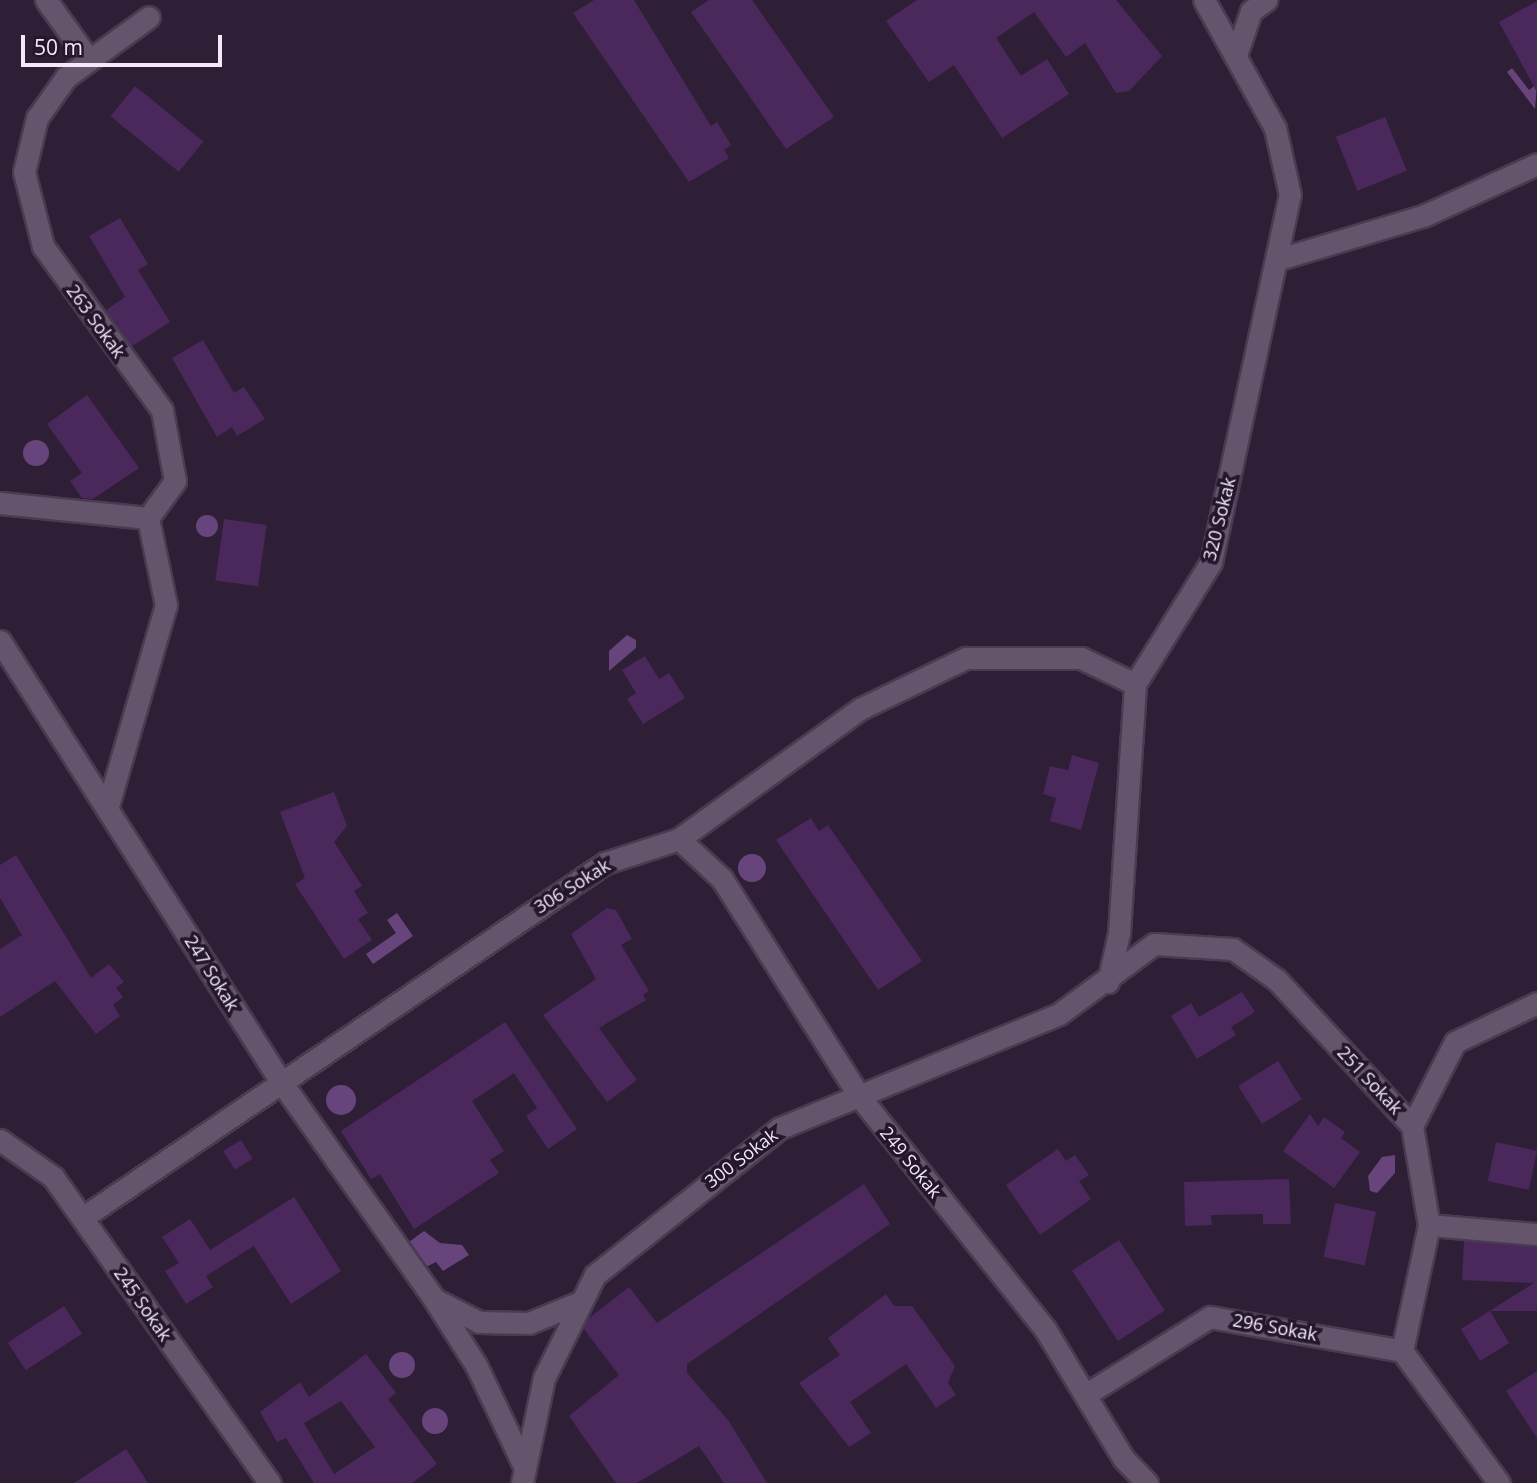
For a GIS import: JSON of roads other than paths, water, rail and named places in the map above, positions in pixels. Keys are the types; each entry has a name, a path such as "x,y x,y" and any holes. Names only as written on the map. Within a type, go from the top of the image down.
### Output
{"street":[{"path":"46,0 89,61"},
{"name":"320 Sokak","path":"1108,982 1119,933 1125,765 1135,684 1211,562 1290,195 1275,128 1237,52 1204,0"},
{"path":"1237,52 1251,11 1266,0"},
{"name":"263 Sokak","path":"148,518 175,481 162,410 43,246 24,172 37,118 66,77 149,17"},
{"path":"1276,260 1423,216 1537,164"},
{"path":"0,503 148,518 166,605 107,809"},
{"name":"247 Sokak","path":"0,640 279,1079 434,1299 476,1365 524,1476"},
{"name":"306 Sokak","path":"82,1218 279,1079 605,863 679,839 860,709 966,658 1080,658 1135,684"},
{"name":"249 Sokak","path":"679,839 722,878 859,1096 1045,1329 1123,1458 1147,1483"},
{"name":"251 Sokak","path":"1108,982 1154,944 1233,948 1277,980 1412,1126 1429,1225 1402,1351"},
{"name":"300 Sokak","path":"524,1476 544,1378 575,1304 595,1275 780,1128 1059,1014 1108,982"},
{"path":"1412,1126 1455,1042 1537,1003"},
{"name":"245 Sokak","path":"0,1140 54,1177 270,1483"},
{"path":"1429,1225 1537,1234"},
{"name":"247 Sokak","path":"434,1299 479,1322 529,1323 575,1304"},
{"name":"296 Sokak","path":"1085,1395 1210,1317 1402,1351"},
{"path":"1402,1351 1499,1483"}]}
